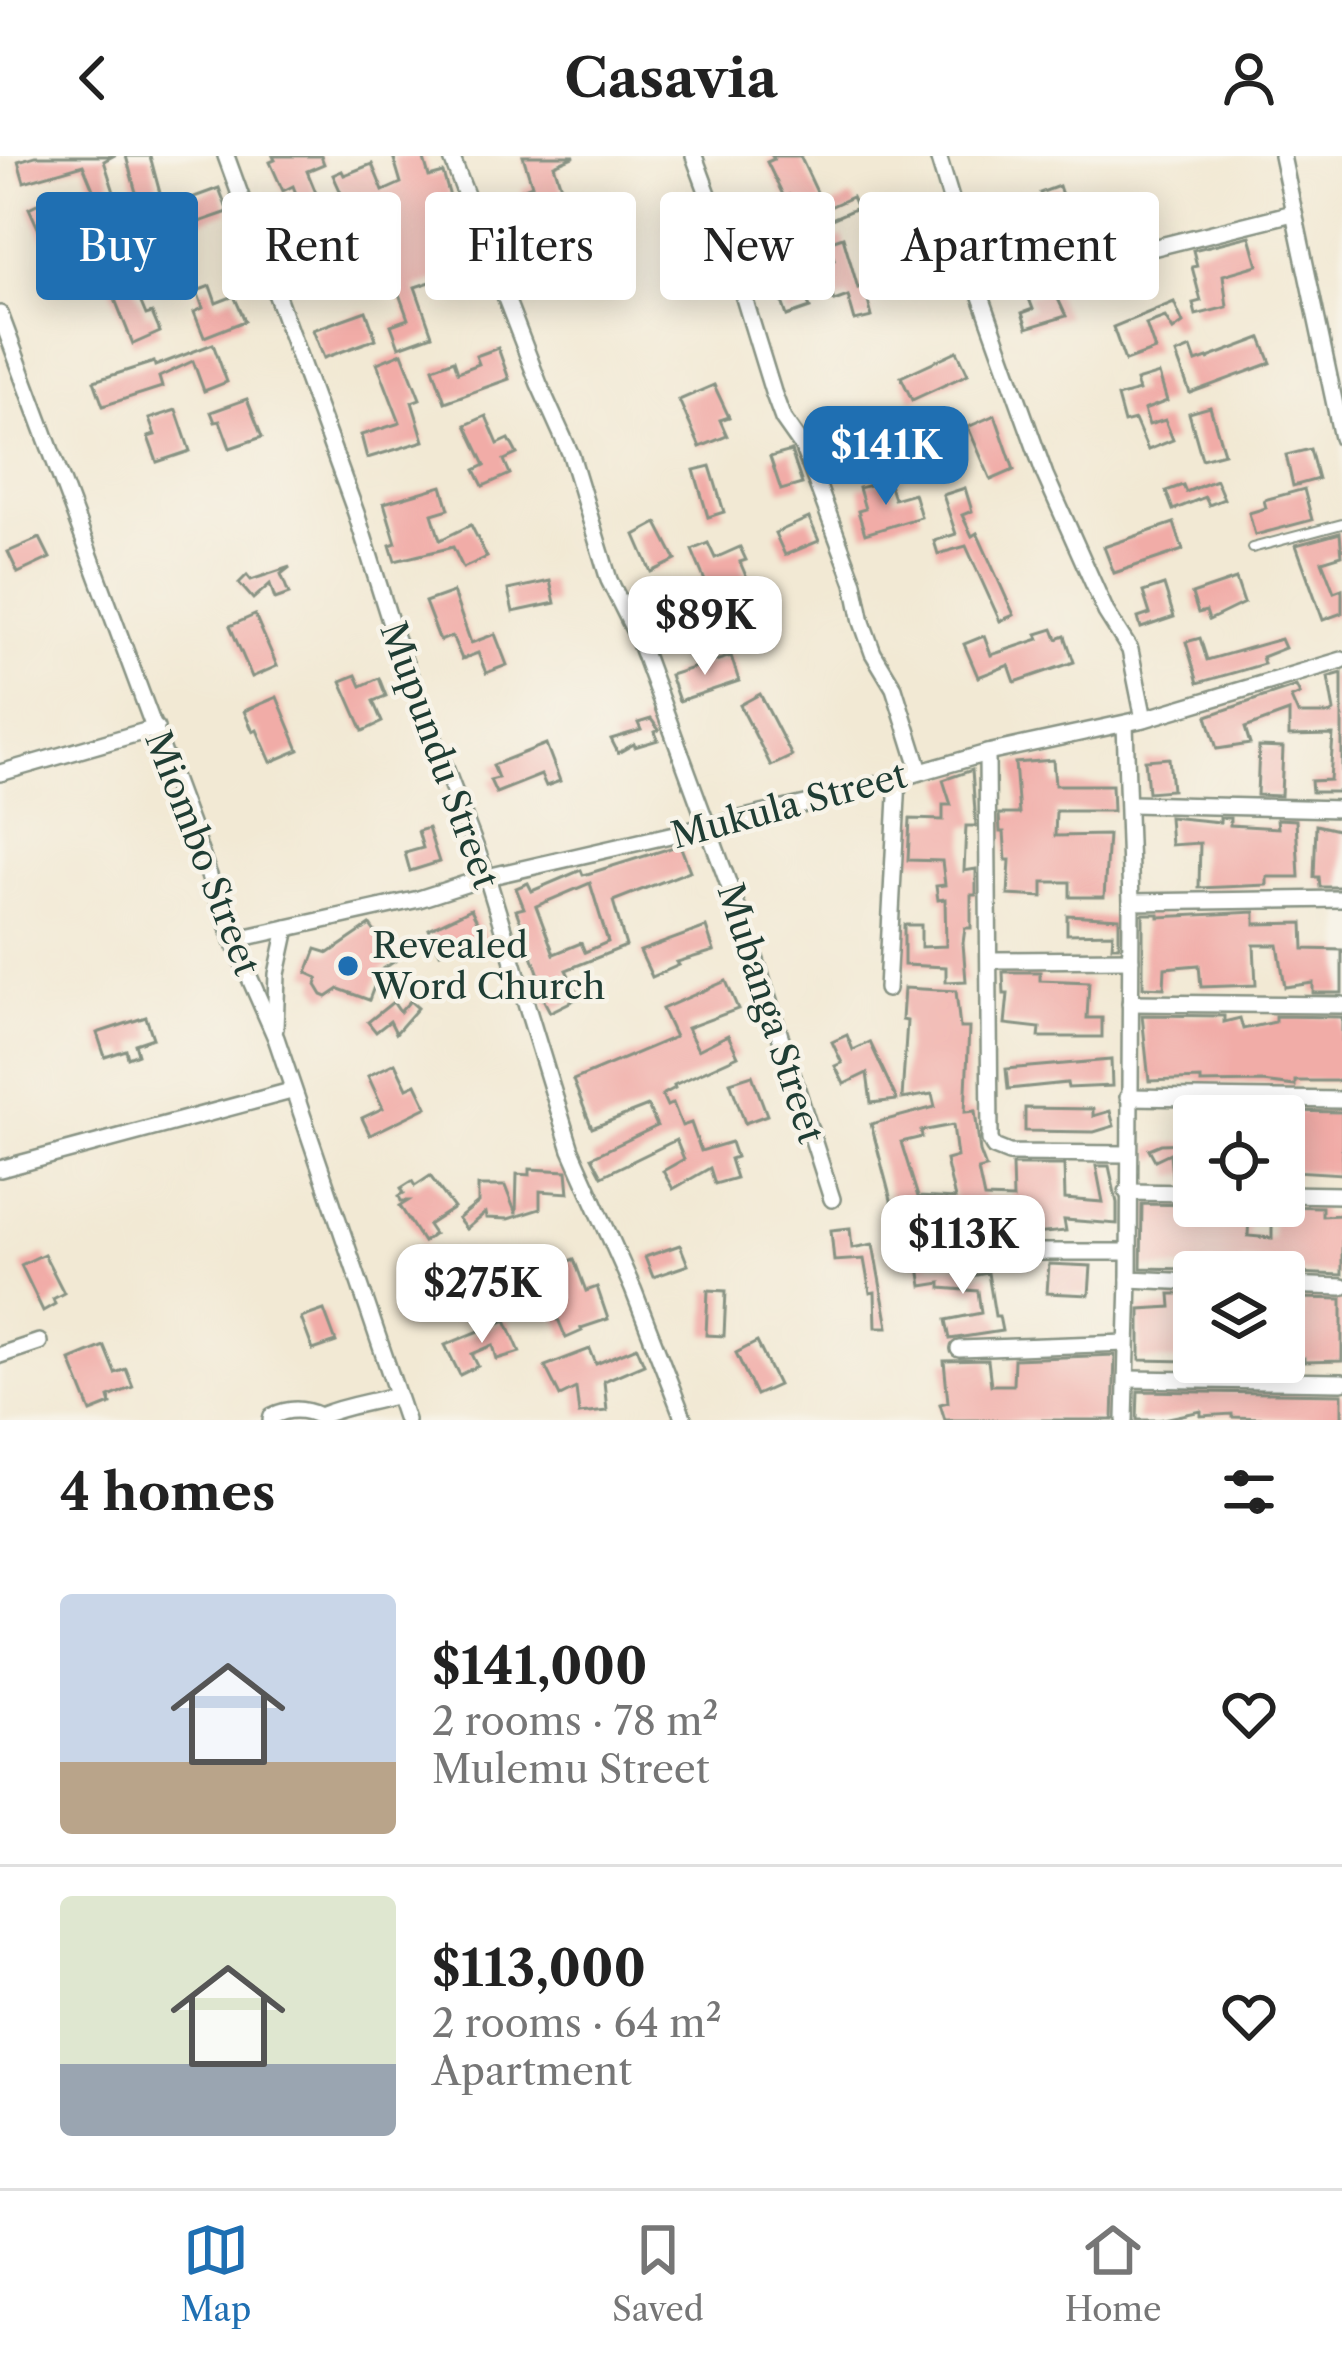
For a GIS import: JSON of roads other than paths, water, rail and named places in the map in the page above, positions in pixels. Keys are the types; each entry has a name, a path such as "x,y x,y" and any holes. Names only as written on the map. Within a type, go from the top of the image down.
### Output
{"street":[{"name":"Mupundu Street","path":"226,156 356,513 395,637 487,877 572,1150 684,1420"},
{"name":"Mubanga Street","path":"451,156 538,384 571,454 609,580 638,638 708,826 832,1199"},
{"path":"694,156 773,392 813,472 854,583 873,653 894,688 920,771"},
{"path":"938,156 949,192"},
{"path":"1282,156 1342,438"},
{"path":"1159,246 1293,213"},
{"path":"983,300 1045,475 1106,612 1130,650 1144,719"},
{"name":"Miombo Street","path":"0,314 233,940 276,1038 406,1420"},
{"name":"Mukula Street","path":"233,940 823,800 986,753 1125,724 1342,660"},
{"path":"1125,724 1131,959 1125,1420"},
{"path":"0,772 157,728"},
{"path":"986,753 990,1140 1009,1153 1127,1154"},
{"path":"887,988 898,778"},
{"path":"1130,804 1342,809"},
{"path":"1130,902 1342,899"},
{"path":"276,1038 277,974 287,928"},
{"path":"990,960 1131,959"},
{"path":"1130,1004 1342,1005"},
{"path":"0,1169 291,1091"},
{"path":"1128,1097 1342,1100"},
{"path":"1127,1192 1173,1192"},
{"path":"1305,1194 1342,1195"},
{"path":"986,1252 1126,1252"},
{"path":"1129,1280 1173,1281"},
{"path":"1305,1286 1342,1287"},
{"path":"0,1355 39,1342"},
{"path":"959,1349 1126,1343"},
{"path":"1126,1379 1342,1382"},
{"path":"271,1420 287,1410 320,1416 347,1404 365,1405 397,1395"}],"lane":[{"path":"1252,548 1342,524"}],"place":[{"name":"Revealed Word Church","path":"348,966"}]}
